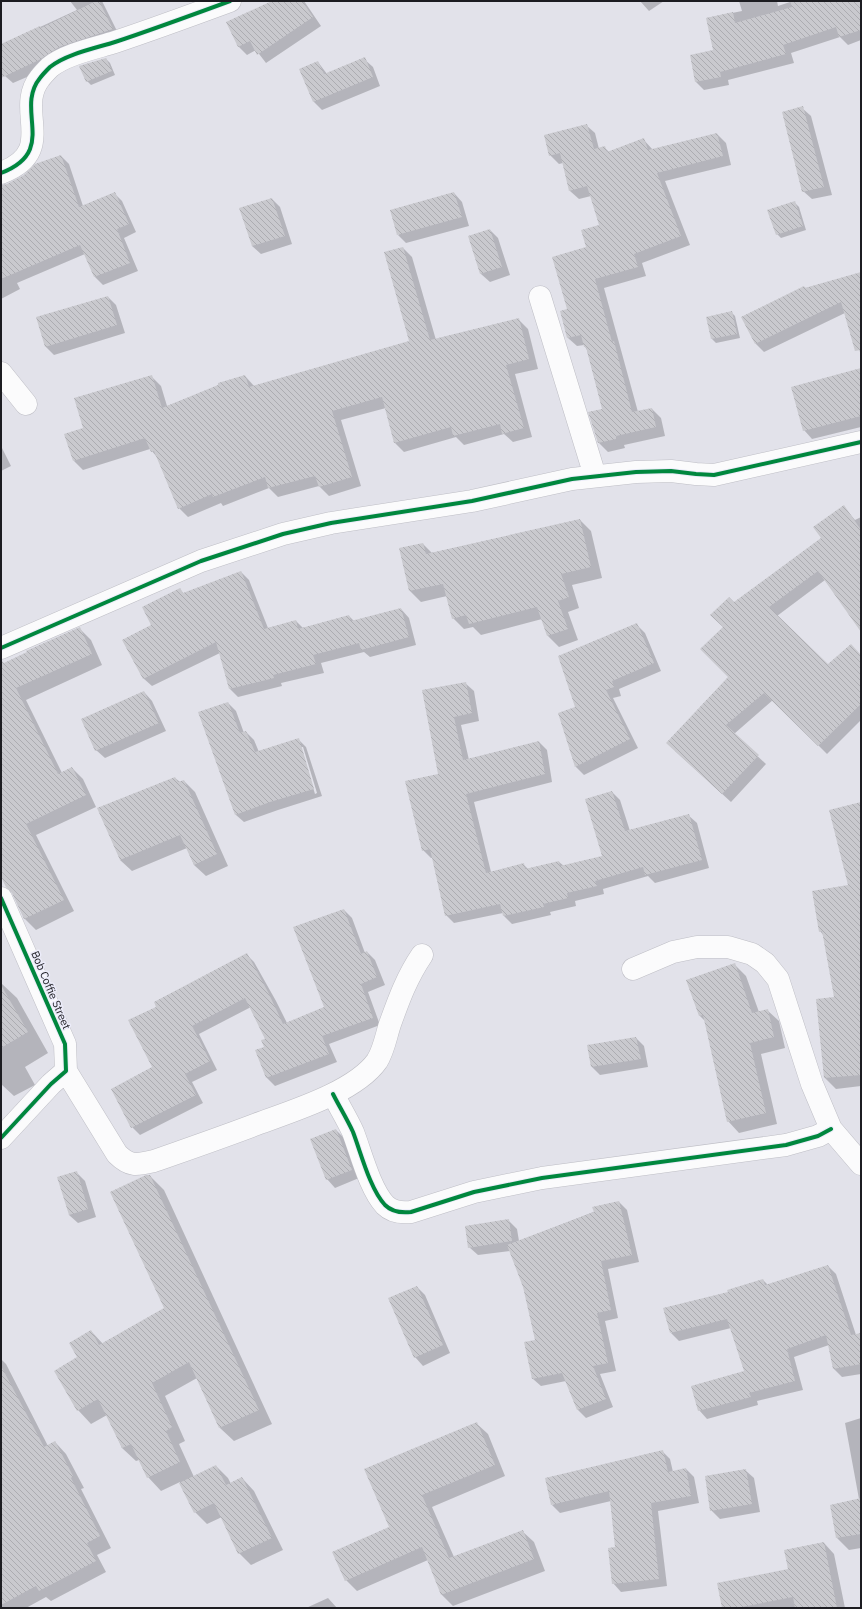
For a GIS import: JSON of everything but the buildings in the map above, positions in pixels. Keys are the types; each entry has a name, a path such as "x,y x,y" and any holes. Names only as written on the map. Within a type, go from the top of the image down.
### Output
{"street":[{"path":"1,173 9,170 28,155 32,139 32,95 39,80 50,67 77,54 230,1"},
{"path":"540,297 595,476"},
{"path":"1,373 26,404"},
{"path":"1,648 201,561 283,534 331,523 472,501 572,479 636,472 671,471 714,475 861,442"},
{"name":"Bob Coffie Street","path":"1,898 65,1044 66,1071"},
{"path":"633,969 673,952 697,947 728,947 752,954 765,963 778,978 812,1084 830,1129 861,1164"},
{"path":"1,1138 51,1084 66,1071 117,1154 129,1164 154,1161 198,1146 295,1110 333,1094 369,1070 377,1060 403,987 412,969 422,955"},
{"path":"333,1094 352,1130 377,1193 386,1206 402,1213 411,1212 474,1192 542,1178 786,1145 818,1136 830,1129"}],"cycle path":[{"path":"1,173 18,164 28,153 32,142 31,103 33,90 40,78 50,67 64,58 130,37 230,1"},
{"path":"1,648 201,561 283,534 331,523 472,501 572,479 636,472 671,471 714,475 861,442"},
{"path":"1,898 65,1044 66,1071 51,1084 1,1138"},
{"path":"333,1094 353,1132 366,1170 375,1190 385,1205 394,1211 401,1212 411,1212 474,1192 542,1178 786,1145 818,1136 831,1129"}]}
